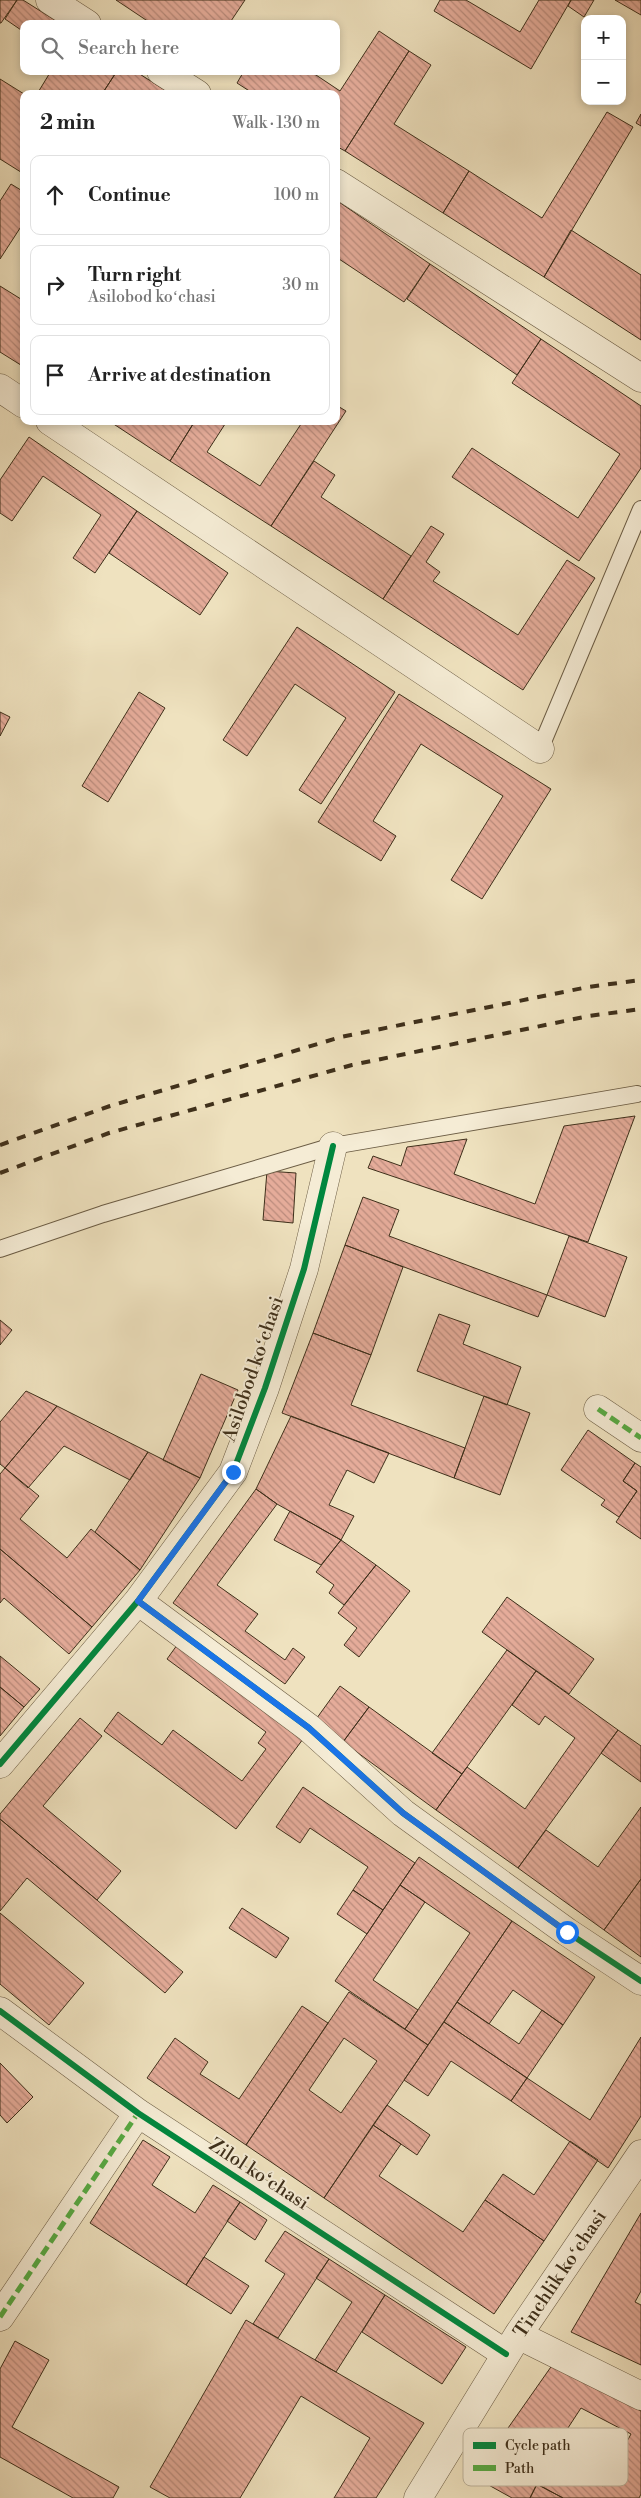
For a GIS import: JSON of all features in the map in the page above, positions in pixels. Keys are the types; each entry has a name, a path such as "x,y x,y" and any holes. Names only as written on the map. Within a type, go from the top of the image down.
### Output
{"street":[{"path":"50,0 81,20"},
{"path":"167,75 191,90"},
{"path":"340,186 641,378"},
{"path":"56,425 540,749"},
{"name":"Asilobod koʻchasi","path":"0,1764 138,1601 233,1472 265,1388 304,1269 333,1146"},
{"path":"598,1410 641,1438"},
{"path":"138,1601 309,1728 403,1813 567,1932 641,1981"},
{"name":"Zilol ko‘chasi","path":"0,2011 138,2113 512,2344 641,2396"},
{"path":"0,2317 138,2113"},
{"name":"Tinchlik koʻchasi","path":"418,2498 512,2344 641,2154"}],"lane":[{"path":"540,749 641,510"},
{"path":"0,1249 103,1214 333,1146 637,1094"}],"building":[{"path":"0,0 17,0 1,23 0,23"},
{"path":"17,0 23,0 55,20 20,20 20,29 5,19"},
{"path":"116,0 245,0 232,20 146,20"},
{"path":"440,0 466,0 520,32 539,0 571,0 531,69 434,11"},
{"path":"571,0 594,0 585,15 581,15 568,6"},
{"path":"615,0 641,0 641,15"},
{"path":"379,31 409,51 345,151 340,148 340,91"},
{"path":"409,51 431,65 394,124 469,171 443,213 345,151"},
{"path":"49,75 114,75 105,90 39,90"},
{"path":"114,75 141,75 165,90 105,90"},
{"path":"242,75 316,75 338,90 248,90 237,83"},
{"path":"0,79 20,92 20,172 0,159"},
{"path":"607,112 633,127 544,277 443,213 469,171 542,218"},
{"path":"641,114 641,126 636,123"},
{"path":"11,184 20,190 20,228 0,259 0,201"},
{"path":"340,203 430,264 404,302 340,260"},
{"path":"571,230 641,275 641,340 544,277"},
{"path":"430,264 541,339 517,375 407,299"},
{"path":"0,286 20,298 20,364 0,352"},
{"path":"541,339 641,406 641,468 579,561 452,477 472,448 578,518 620,454 512,383"},
{"path":"340,407 346,411 340,420"},
{"path":"115,425 192,425 170,461"},
{"path":"192,425 224,425 207,452 260,486 300,425 337,425 271,526 170,461"},
{"path":"29,437 137,511 95,573 73,558 101,515 43,476 12,521 0,513 0,480"},
{"path":"314,461 335,475 321,497 411,556 383,599 271,526"},
{"path":"137,511 228,573 200,615 109,553"},
{"path":"431,526 444,534 426,562 440,572 433,581 518,635 567,560 595,578 523,690 383,599"},
{"path":"297,627 395,692 321,804 299,790 346,718 295,684 247,756 223,740"},
{"path":"139,692 165,708 108,802 82,786"},
{"path":"399,694 551,789 482,899 451,880 503,796 421,744 373,821 396,836 381,861 318,822"},
{"path":"0,712 10,717 0,736"},
{"path":"635,1116 588,1242 368,1168 373,1156 401,1166 407,1147 467,1139 454,1174 535,1204 564,1126"},
{"path":"267,1171 296,1173 293,1223 263,1220"},
{"path":"363,1197 399,1210 389,1236 547,1295 538,1317 345,1245"},
{"path":"569,1236 627,1257 605,1317 547,1295"},
{"path":"345,1245 403,1267 371,1355 313,1333"},
{"path":"439,1314 470,1325 463,1344 521,1367 507,1405 417,1371"},
{"path":"0,1320 12,1330 0,1345"},
{"path":"313,1333 371,1355 351,1405 465,1448 454,1478 282,1413"},
{"path":"201,1374 238,1390 200,1478 163,1460"},
{"path":"26,1391 57,1406 5,1468 0,1464 0,1422"},
{"path":"484,1396 530,1413 500,1495 454,1478"},
{"path":"57,1406 148,1452 130,1480 64,1446 28,1488 5,1468"},
{"path":"291,1416 389,1453 374,1483 347,1470 329,1505 354,1516 341,1540 277,1504 256,1489"},
{"path":"588,1430 635,1463 623,1481 637,1491 619,1517 601,1505 605,1500 561,1470"},
{"path":"148,1452 200,1478 140,1570 95,1532"},
{"path":"635,1463 641,1467 641,1539 616,1522 637,1491 623,1481"},
{"path":"5,1468 39,1496 20,1519 67,1558 91,1529 140,1570 92,1627 0,1549 0,1474"},
{"path":"256,1489 277,1504 217,1585 258,1614 245,1631 285,1660 293,1648 305,1657 285,1684 173,1603"},
{"path":"290,1511 341,1540 321,1565 274,1540"},
{"path":"341,1540 376,1565 344,1605 329,1593 334,1585 316,1572"},
{"path":"0,1549 92,1627 69,1654 4,1598 0,1603"},
{"path":"376,1565 410,1591 359,1657 344,1645 357,1628 338,1613"},
{"path":"507,1597 594,1659 569,1694 482,1632"},
{"path":"180,1641 306,1735 236,1829 104,1731 118,1712 162,1745 173,1730 242,1781 266,1749 258,1743 266,1732 167,1659"},
{"path":"507,1650 536,1671 462,1774 432,1753"},
{"path":"0,1656 40,1689 24,1707 0,1687"},
{"path":"536,1671 618,1730 518,1868 436,1810 467,1767 525,1809 575,1738 545,1716 539,1725 512,1705"},
{"path":"340,1686 369,1707 343,1742 314,1722"},
{"path":"0,1687 24,1707 0,1736"},
{"path":"369,1707 462,1774 436,1810 343,1742"},
{"path":"80,1718 102,1736 43,1806 121,1871 97,1900 0,1819 0,1814"},
{"path":"618,1730 641,1746 641,1782 601,1753"},
{"path":"303,1787 415,1863 383,1910 353,1890 368,1867 310,1828 300,1843 276,1827"},
{"path":"641,1807 641,1879 604,1930 518,1868 546,1830 598,1867"},
{"path":"0,1819 183,1972 165,1993 27,1878 0,1911"},
{"path":"419,1857 512,1921 428,2045 405,2029 470,1933 400,1885"},
{"path":"641,1879 641,1957 604,1930"},
{"path":"400,1885 425,1902 373,1980 418,2010 405,2029 335,1981"},
{"path":"353,1890 383,1910 367,1934 337,1914"},
{"path":"242,1908 289,1938 276,1958 229,1928"},
{"path":"0,1913 84,1983 49,2025 0,1984"},
{"path":"512,1921 595,1977 563,2025 513,1990 489,2024 457,2002"},
{"path":"349,1992 428,2045 324,2198 246,2145","holes":["344,2038 377,2061 341,2113 309,2090"]},
{"path":"457,2002 519,2044 542,2010 563,2025 527,2078 444,2022"},
{"path":"302,2006 328,2023 246,2145 147,2078 175,2038 208,2062 200,2074 239,2099"},
{"path":"444,2022 527,2078 511,2101 451,2061 428,2096 404,2080"},
{"path":"641,2037 641,2116 608,2168 511,2101 527,2078 590,2120"},
{"path":"0,2063 33,2097 7,2123 0,2115"},
{"path":"387,2105 430,2135 417,2155 373,2125"},
{"path":"373,2125 401,2144 379,2176 463,2232 485,2200 544,2241 494,2314 324,2198"},
{"path":"143,2140 170,2157 152,2185 195,2213 213,2185 240,2202 186,2285 90,2223"},
{"path":"570,2141 598,2160 544,2241 485,2200 503,2174 534,2195"},
{"path":"240,2202 267,2220 255,2240 227,2221"},
{"path":"641,2213 641,2291 635,2302 641,2305 641,2365 571,2332"},
{"path":"285,2231 329,2259 278,2338 253,2324 285,2274 265,2261"},
{"path":"204,2257 249,2286 231,2314 186,2285"},
{"path":"329,2259 385,2295 336,2372 315,2360 352,2302 316,2278"},
{"path":"385,2295 466,2347 442,2384 362,2332"},
{"path":"246,2320 424,2423 376,2498 334,2498 370,2438 301,2396 240,2498 170,2498 150,2487"},
{"path":"15,2341 49,2360 12,2427 119,2487 113,2498 73,2498 0,2457 0,2369"},
{"path":"553,2364 641,2411 641,2494 639,2498 563,2498 540,2486 628,2486 628,2440 631,2434 628,2432 628,2428 619,2428 581,2408 568,2428 508,2428"},
{"path":"490,2486 536,2486 530,2498 512,2498"},
{"path":"536,2486 541,2486 563,2498 530,2498"}],"railway":[{"path":"0,1145 110,1106 341,1037 588,987 641,980"},
{"path":"0,1173 109,1133 352,1065 589,1016 641,1009"}],"marked path":[{"path":"598,1409 641,1438"},
{"path":"0,2317 138,2113"}],"cycle path":[{"path":"0,1764 138,1601 233,1472 265,1388 304,1269 333,1146"},
{"path":"138,1601 309,1728 403,1813 567,1932 641,1981"},
{"path":"0,2011 138,2113 506,2354"}],"route":[{"path":"233,1472 138,1601 309,1728 403,1813 567,1932"}]}
